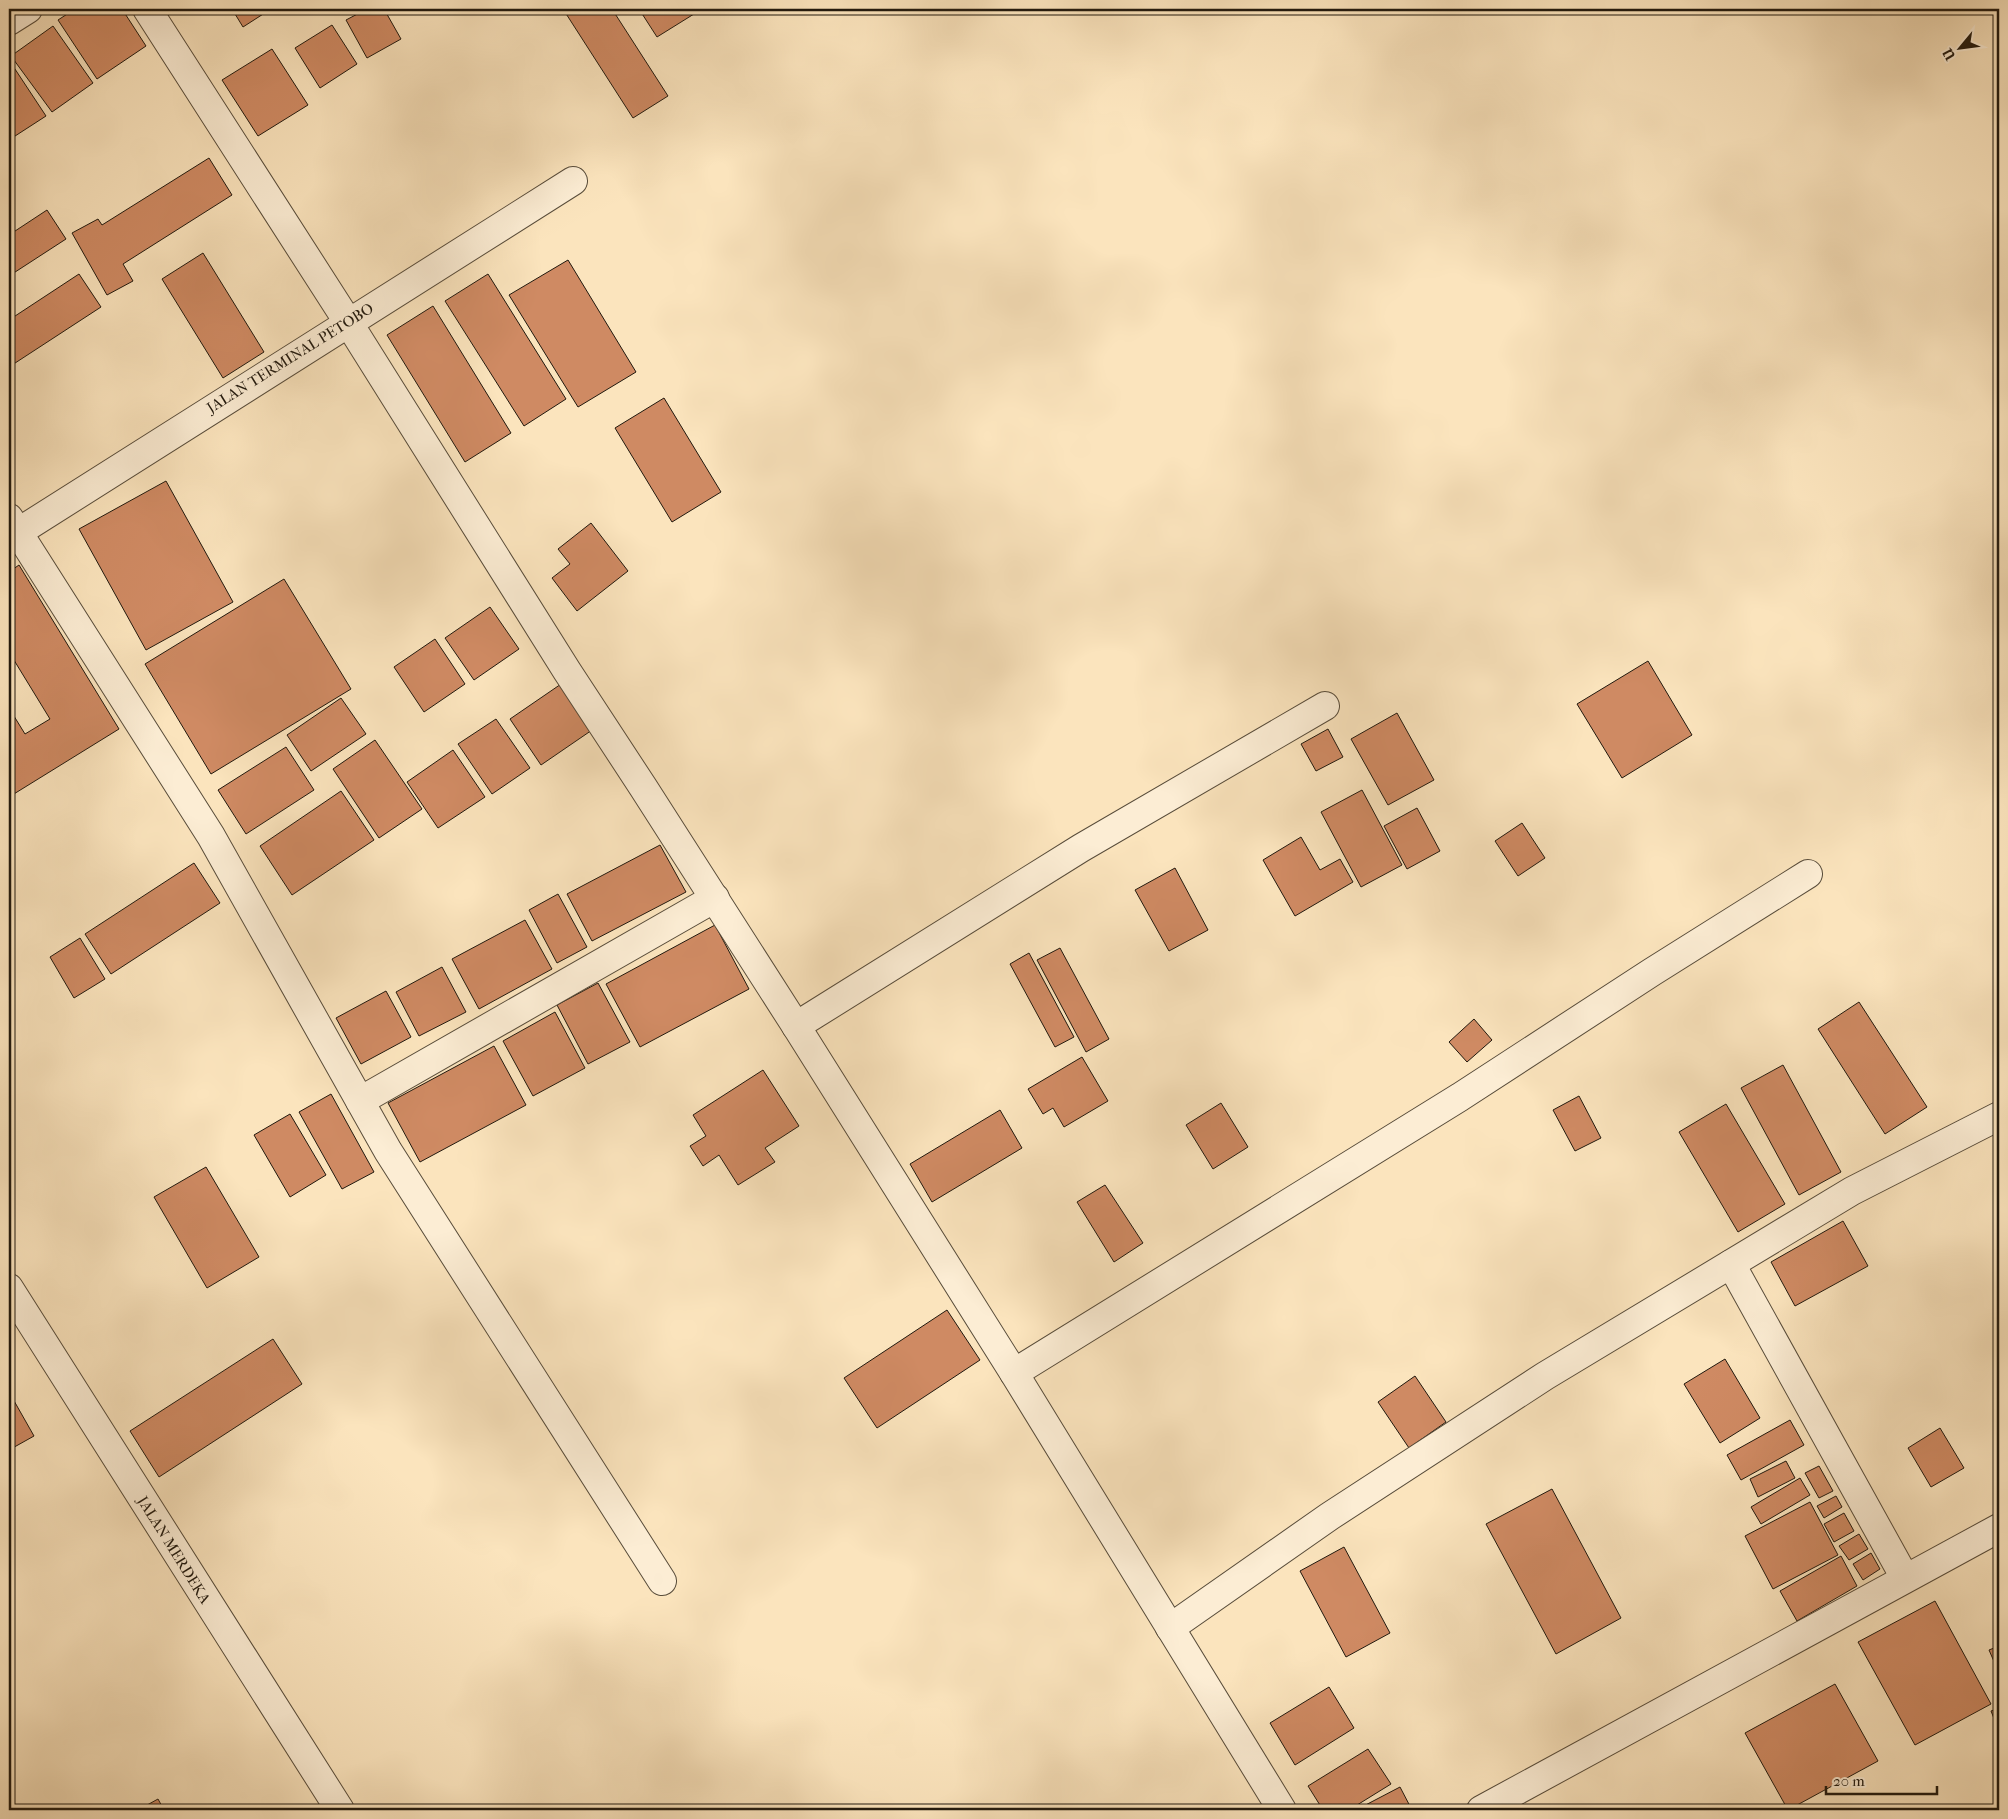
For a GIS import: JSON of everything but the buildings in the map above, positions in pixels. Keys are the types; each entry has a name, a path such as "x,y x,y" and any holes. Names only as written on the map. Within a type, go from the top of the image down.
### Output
{"street":[{"path":"9,21 28,9"},
{"path":"147,9 348,322 567,671 796,1026 1014,1373 1282,1810"},
{"name":"JALAN TERMINAL PETOBO","path":"12,529 573,181"},
{"path":"12,529 211,836 388,1151 662,1581"},
{"path":"796,1026 1081,848 1325,706"},
{"path":"1014,1373 1452,1102 1652,972 1808,874"},
{"path":"360,1101 715,898"},
{"path":"1170,1628 1330,1516 1545,1376 1852,1191 1999,1116"},
{"path":"1731,1264 1905,1578"},
{"name":"JALAN MERDEKA","path":"9,1288 340,1810"},
{"path":"1481,1810 1999,1528"}]}
